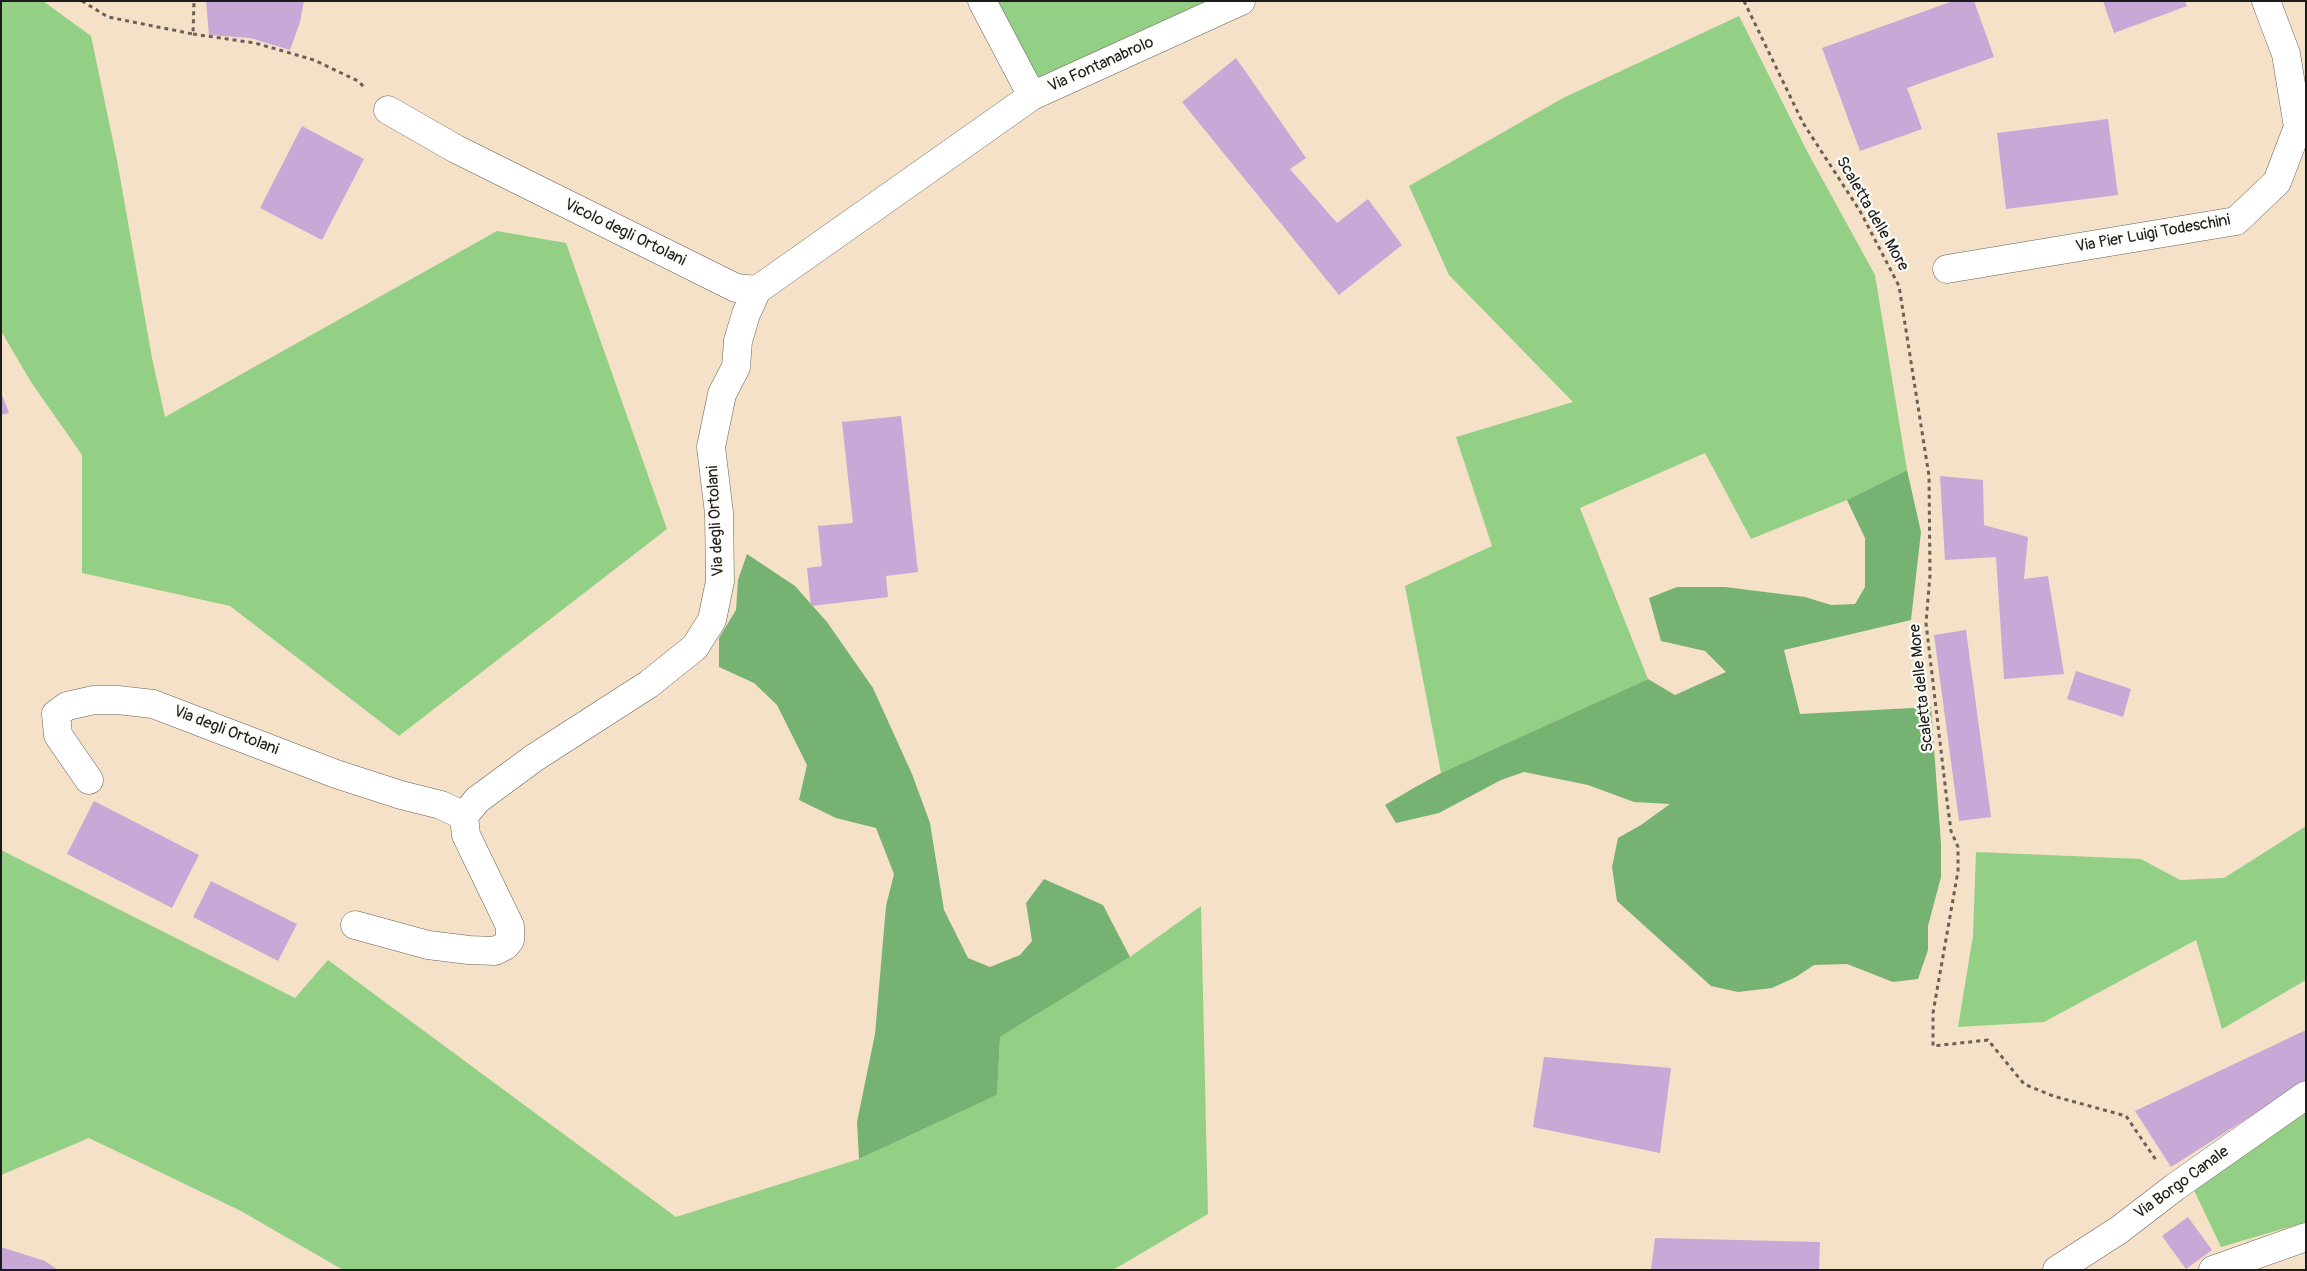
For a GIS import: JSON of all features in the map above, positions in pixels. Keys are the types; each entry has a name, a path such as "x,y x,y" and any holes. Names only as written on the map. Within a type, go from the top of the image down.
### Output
{"street":[{"name":"Via Fontanabrolo","path":"982,1 1032,96 1241,1"},
{"name":"Via Pier Luigi Todeschini","path":"1947,269 2236,221 2277,182 2298,127 2286,54 2266,1"},
{"path":"757,290 1032,96"},
{"name":"Vicolo degli Ortolani","path":"388,110 456,149 736,288 757,290"},
{"name":"Via degli Ortolani","path":"89,780 58,735 56,714 67,706 94,700 118,700 153,704 336,774 401,795 441,805 464,816 477,800 534,758 649,684 695,647 712,620 720,581 719,513 711,447 722,394 736,367 738,341 746,314 757,290"},
{"path":"355,925 428,945 495,951 506,946 510,940 510,926 473,854 466,835 464,816"},
{"name":"Via Borgo Canale","path":"2057,1270 2120,1230 2175,1187 2306,1095"},
{"path":"2213,1270 2306,1238"}],"path":[{"path":"82,1 108,17 193,34 255,43 314,60 358,81 388,110"},
{"path":"193,34 194,1"},
{"name":"Scaletta delle More","path":"1744,1 1803,123 1860,211 1899,286 1929,476 1930,576 1926,623 1946,793 1952,831 1958,847 1958,870 1933,1013 1933,1046 1988,1040 2024,1084 2052,1096 2126,1116 2175,1187"}],"green space":[{"path":"1,1 43,1 91,36 117,160 152,358 165,417 497,231 566,243 667,529 399,736 230,606 82,573 82,455 31,382 1,331"},
{"path":"996,1 1221,1 1046,80 1033,74"},
{"path":"1739,16 1808,153 1875,275 1907,470 1847,500 1751,539 1705,453 1580,508 1648,679 1441,773 1405,586 1492,546 1456,437 1573,402 1449,275 1409,186 1563,98"},
{"path":"1907,470 1921,532 1911,620 1784,650 1800,714 1931,707 1941,844 1941,877 1928,926 1928,950 1918,979 1893,982 1847,964 1814,965 1796,977 1772,988 1738,992 1711,986 1617,901 1612,867 1618,838 1641,825 1670,804 1634,802 1588,785 1524,772 1501,780 1439,813 1396,823 1385,805 1441,773 1648,679 1675,695 1726,672 1705,651 1661,641 1649,598 1677,587 1725,587 1805,597 1831,605 1855,604 1865,587 1865,538 1847,500"},
{"path":"747,554 795,586 827,622 873,688 912,774 930,823 944,910 968,958 990,967 1020,955 1032,941 1026,903 1044,879 1103,905 1130,957 1000,1037 997,1095 859,1159 857,1122 875,1034 886,906 894,874 876,828 836,818 799,800 807,765 777,705 754,683 719,667 719,638 736,610 738,580"},
{"path":"2306,826 2306,980 2222,1029 2196,940 2044,1022 1958,1027 1973,936 1976,852 2141,859 2180,880 2224,878"},
{"path":"1,850 295,998 328,960 676,1217 859,1159 997,1095 1000,1037 1130,957 1201,906 1208,1214 1113,1270 343,1270 241,1211 89,1138 1,1175"},
{"path":"2306,1110 2306,1222 2221,1247 2192,1186"}],"building":[{"path":"206,1 304,1 300,22 290,50 250,38 209,35"},
{"path":"1953,1 1974,1 1994,57 1907,88 1922,129 1860,151 1822,48"},
{"path":"2103,1 2185,1 2187,6 2114,33"},
{"path":"1236,58 1306,158 1290,169 1337,223 1368,199 1402,245 1339,295 1182,102"},
{"path":"2108,119 2118,195 2006,209 1997,133"},
{"path":"302,126 364,159 322,240 260,208"},
{"path":"1,392 9,413 1,415"},
{"path":"901,416 918,572 886,576 888,597 811,606 807,568 822,566 818,526 853,523 842,422"},
{"path":"1940,476 1983,480 1984,525 2028,537 2024,579 2048,576 2064,674 2004,679 1996,557 1945,560"},
{"path":"1966,630 1991,817 1959,821 1934,635"},
{"path":"2076,671 2131,689 2123,717 2067,699"},
{"path":"94,801 199,855 172,908 67,854"},
{"path":"211,881 297,924 278,961 193,917"},
{"path":"2306,1030 2306,1081 2171,1167 2135,1111"},
{"path":"1544,1057 1671,1068 1660,1153 1533,1127"},
{"path":"2188,1217 2212,1250 2186,1269 2162,1236"},
{"path":"1655,1238 1820,1242 1819,1270 1651,1270"},
{"path":"1,1247 45,1261 58,1270 1,1270"}]}
